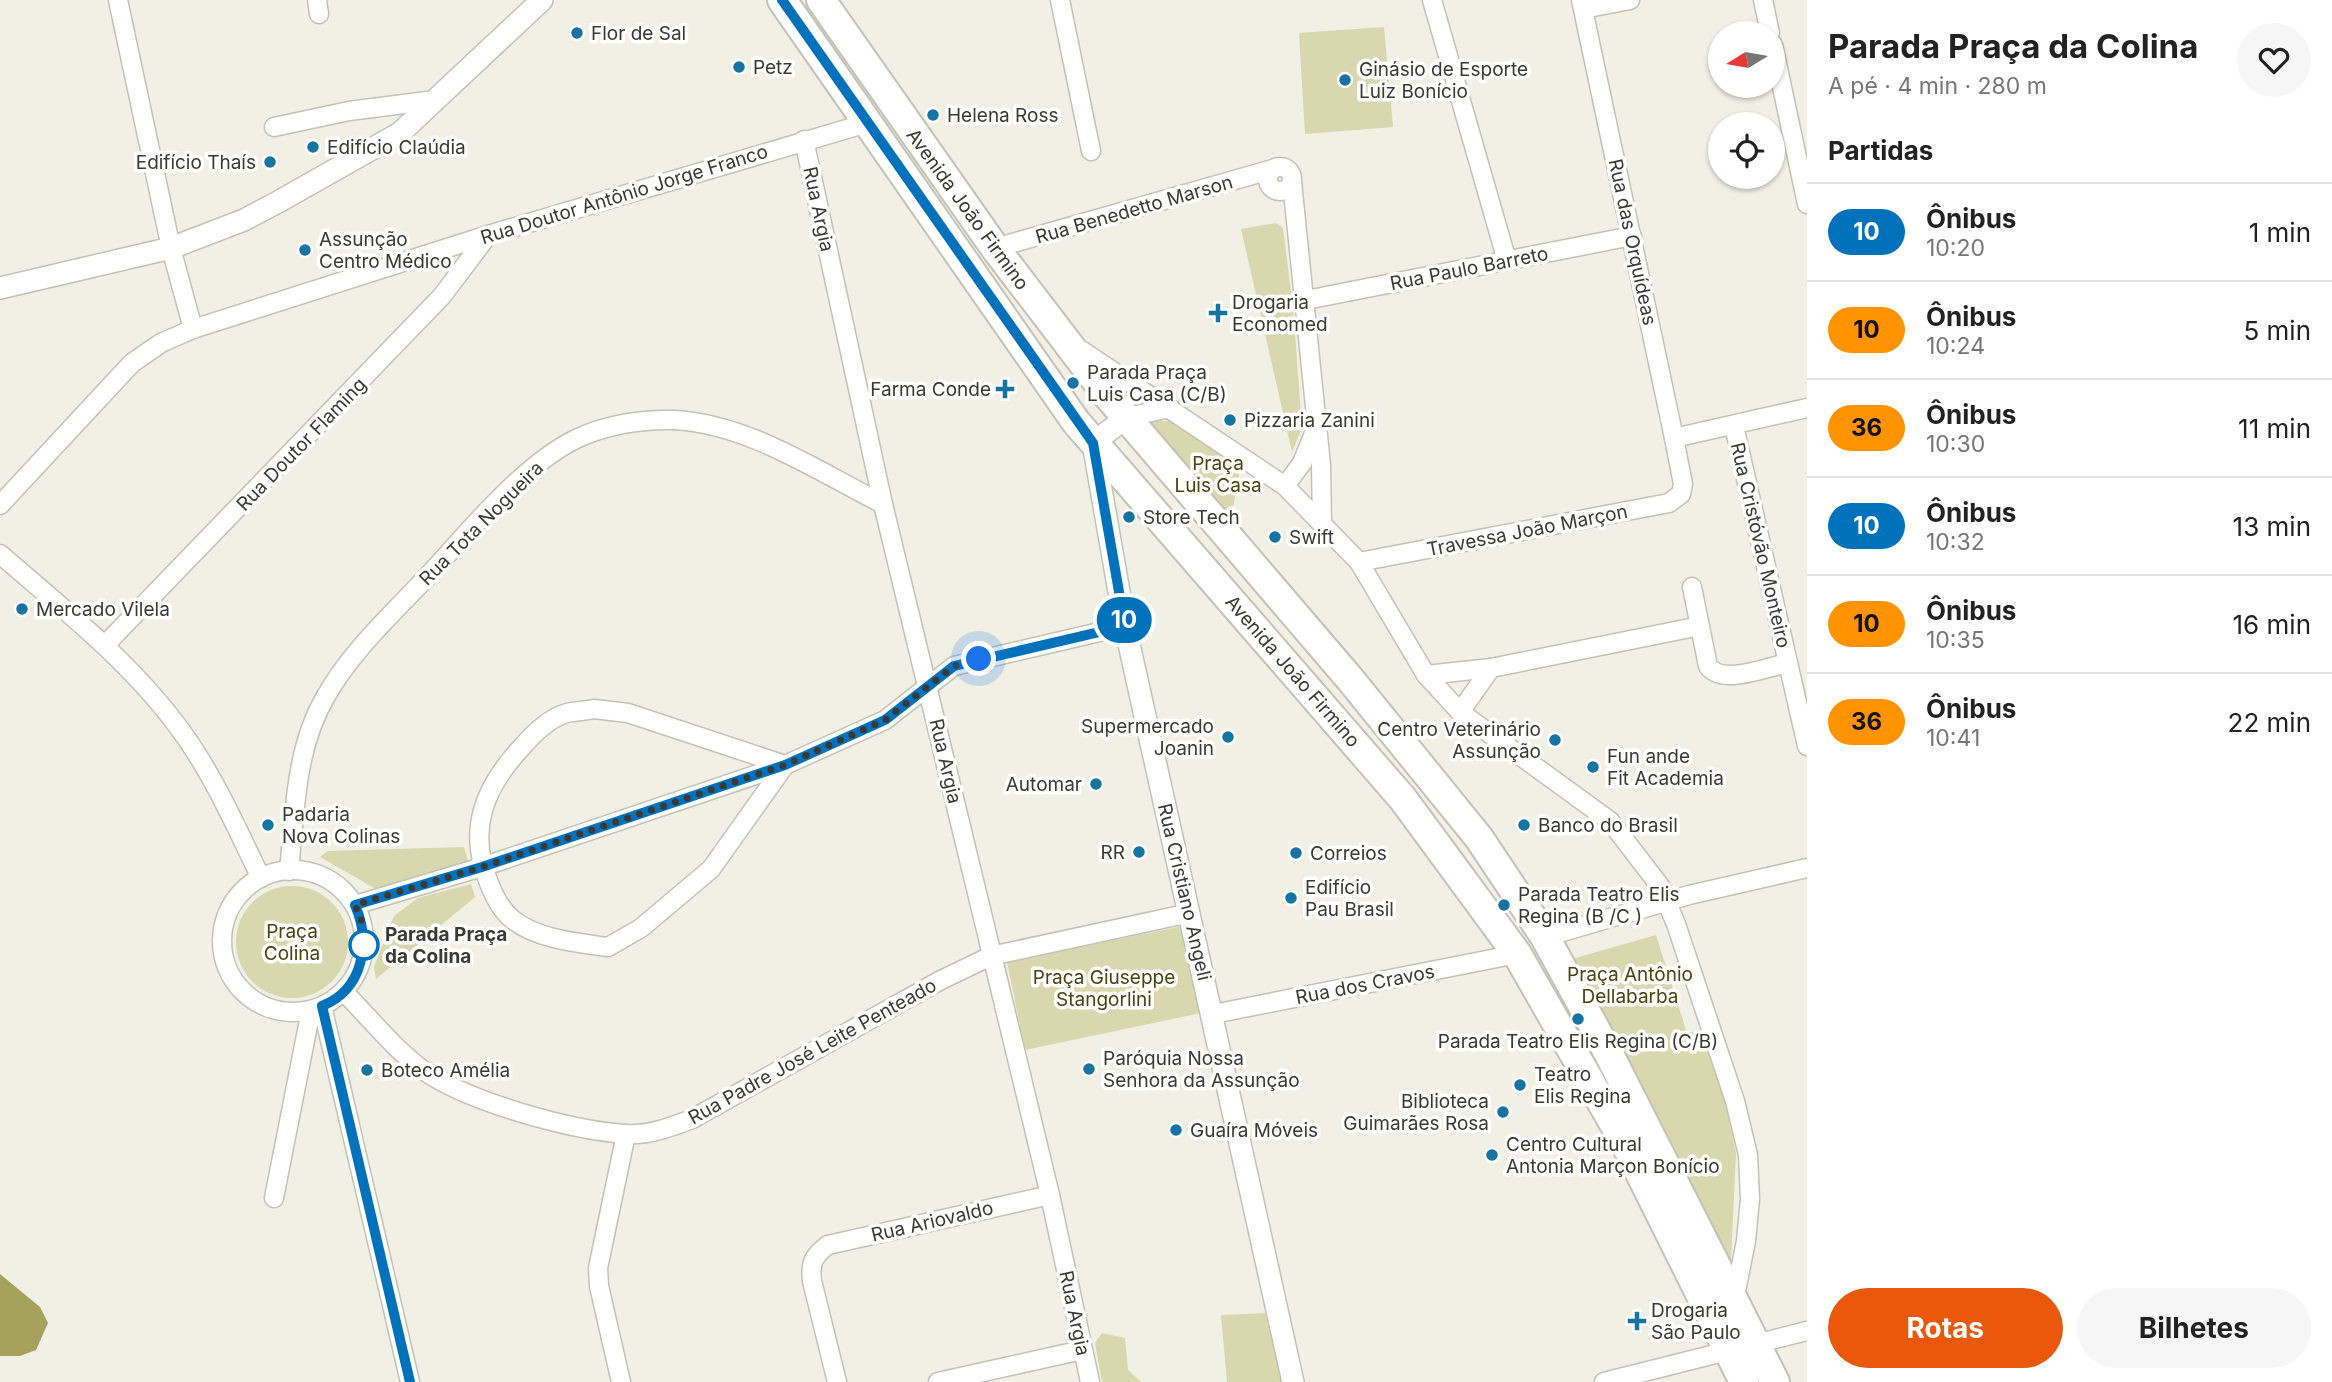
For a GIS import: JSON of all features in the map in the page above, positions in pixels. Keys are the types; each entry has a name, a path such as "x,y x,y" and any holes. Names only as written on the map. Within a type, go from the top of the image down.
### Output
{"main road":[{"name":"Avenida João Firmino","path":"782,0 1093,443 1395,789 1517,954 1625,1143 1744,1382"},
{"name":"Avenida João Firmino","path":"821,0 995,248 1064,339 1442,790 1479,838 1545,937 1609,1056 1775,1382"}],"street":[{"path":"118,0 171,248 193,329"},
{"path":"0,288 171,248 244,220 400,133 542,0"},
{"path":"1060,0 1091,151"},
{"path":"1432,0 1507,261"},
{"path":"1582,5 1630,0"},
{"path":"1763,0 1767,21"},
{"name":"Rua das Orquídeas","path":"1582,5 1683,484"},
{"path":"1784,98 1807,204"},
{"path":"274,127 349,111 436,100"},
{"name":"Rua Doutor Antônio Jorge Franco","path":"0,505 132,363 161,343 193,329 488,235 867,123"},
{"name":"Rua Argia","path":"804,140 883,504 1050,1195 1090,1382"},
{"name":"Rua Benedetto Marson","path":"995,248 1281,167 1289,170 1292,182 1306,300"},
{"name":"Rua Doutor Flaming","path":"105,645 442,296 488,235"},
{"name":"Rua Paulo Barreto","path":"1306,300 1632,236"},
{"path":"1306,300 1322,522"},
{"path":"1064,339 1285,486 1359,562 1426,675 1460,712 1610,821 1660,886 1735,1101 1748,1155 1751,1199 1734,1301"},
{"path":"1093,443 1127,417 1170,408"},
{"path":"1675,438 1807,408"},
{"name":"Rua Tota Nogueira","path":"289,871 299,772 310,732 326,695 378,629 542,459 574,440 609,427 648,421 698,422 742,433 883,504"},
{"path":"1285,486 1303,463 1317,426"},
{"name":"Rua Cristóvão Monteiro","path":"1734,426 1807,746"},
{"name":"Rua Cristiano Angeli","path":"1093,443 1125,626 1293,1382"},
{"name":"Travessa João Marçon","path":"1359,562 1669,503 1681,494 1683,484"},
{"path":"0,554 105,645 176,723 211,775 261,878"},
{"path":"1692,587 1707,666 1717,675 1788,663"},
{"path":"355,905 482,867 785,765 885,720 954,666 1125,626"},
{"path":"1426,675 1491,668 1700,626"},
{"path":"1460,712 1491,668"},
{"path":"594,709 628,713 785,765 710,869 641,928 608,947 538,932 511,918 494,897 482,867 478,849 479,828 490,790 505,765 527,741 546,723 566,713 594,709"},
{"path":"1545,937 1667,902 1807,869"},
{"path":"289,871 316,873 331,881 355,905 362,922 362,959 344,992 316,1008 293,1012 265,1006 242,990 231,975 224,957 222,938 226,920 246,888 261,878 289,871"},
{"name":"Rua Padre José Leite Penteado","path":"344,992 421,1069 452,1087 541,1117 626,1134 657,1131 692,1119 941,980 991,956 1190,913"},
{"name":"Rua dos Cravos","path":"1213,1014 1517,954"},
{"path":"274,1198 316,1008"},
{"path":"316,1008 410,1382"},
{"path":"621,1382 599,1286 598,1268 626,1134"},
{"name":"Rua Ariovaldo","path":"837,1382 812,1281 810,1265 816,1254 828,1245 1050,1195"},
{"path":"1604,1382 1807,1331"},
{"path":"938,1382 1082,1350"}],"green space":[{"name":"Ginásio de Esporte Luiz Bonício","path":"1384,27 1393,127 1305,134 1299,33"},
{"path":"1276,223 1283,228 1293,307 1302,428 1292,452 1241,229"},
{"name":"Praça Luis Casa","path":"1147,421 1170,421 1241,464 1231,519"},
{"path":"464,847 468,861 376,889 320,857 328,851"},
{"path":"471,884 475,897 376,979 374,967 394,916 418,898"},
{"name":"Praça Colina","path":"292,886 313,890 331,903 344,921 348,942 344,963 331,981 313,994 292,998 271,994 253,981 240,963 236,942 240,921 253,903 271,890"},
{"name":"Praça Giuseppe Stangorlini","path":"1183,926 1201,1013 1025,1050 1007,962"},
{"name":"Praça Antônio Dellabarba","path":"1656,935 1687,1033 1701,1030 1724,1096 1736,1153 1731,1260 1572,959"},
{"path":"1268,1313 1286,1382 1227,1382 1221,1315"},
{"path":"1102,1333 1125,1338 1128,1370 1141,1382 1102,1382 1095,1343"}],"shaded area":[{"path":"0,1274 40,1307 48,1323 36,1350 20,1356 0,1356"}],"bus line":[{"name":"10","path":"410,1382 322,1006 344,992 362,959 362,922 355,905 482,867 785,765 885,720 954,666 1125,626 1093,443 782,0"}],"place":[{"name":"Flor de Sal","path":"577,33"},
{"name":"Petz","path":"739,67"},
{"name":"Ginásio de Esporte Luiz Bonício","path":"1345,80"},
{"name":"Helena Ross","path":"933,115"},
{"name":"Edifício Claúdia","path":"313,147"},
{"name":"Edifício Thaís","path":"270,162"},
{"name":"Assunção Centro Médico","path":"305,250"},
{"name":"Drogaria Economed","path":"1218,313"},
{"name":"Parada Praça Luis Casa (C/B)","path":"1073,383"},
{"name":"Farma Conde","path":"1005,389"},
{"name":"Pizzaria Zanini","path":"1230,420"},
{"name":"Store Tech","path":"1129,517"},
{"name":"Swift","path":"1275,537"},
{"name":"Mercado Vilela","path":"22,609"},
{"name":"Supermercado Joanin","path":"1228,737"},
{"name":"Centro Veterinário Assunção","path":"1555,740"},
{"name":"Fun ande Fit Academia","path":"1593,767"},
{"name":"Automar","path":"1096,784"},
{"name":"Padaria Nova Colinas","path":"268,825"},
{"name":"Banco do Brasil","path":"1524,825"},
{"name":"RR","path":"1139,852"},
{"name":"Correios","path":"1296,853"},
{"name":"Edifício Pau Brasil","path":"1291,898"},
{"name":"Parada Teatro Elis Regina (B /C )","path":"1504,905"},
{"name":"Parada Praça da Colina","path":"364,945"},
{"name":"Parada Teatro Elis Regina (C/B)","path":"1578,1019"},
{"name":"Paróquia Nossa Senhora da Assunção","path":"1089,1069"},
{"name":"Boteco Amélia","path":"367,1070"},
{"name":"Teatro Elis Regina","path":"1520,1085"},
{"name":"Biblioteca Guimarães Rosa","path":"1503,1112"},
{"name":"Guaíra Móveis","path":"1176,1130"},
{"name":"Centro Cultural Antonia Marçon Bonício","path":"1492,1155"},
{"name":"Drogaria São Paulo","path":"1637,1321"}],"route":[{"path":"364,945 362,922 355,905 482,867 785,765 885,720 954,666 979,659"}]}
